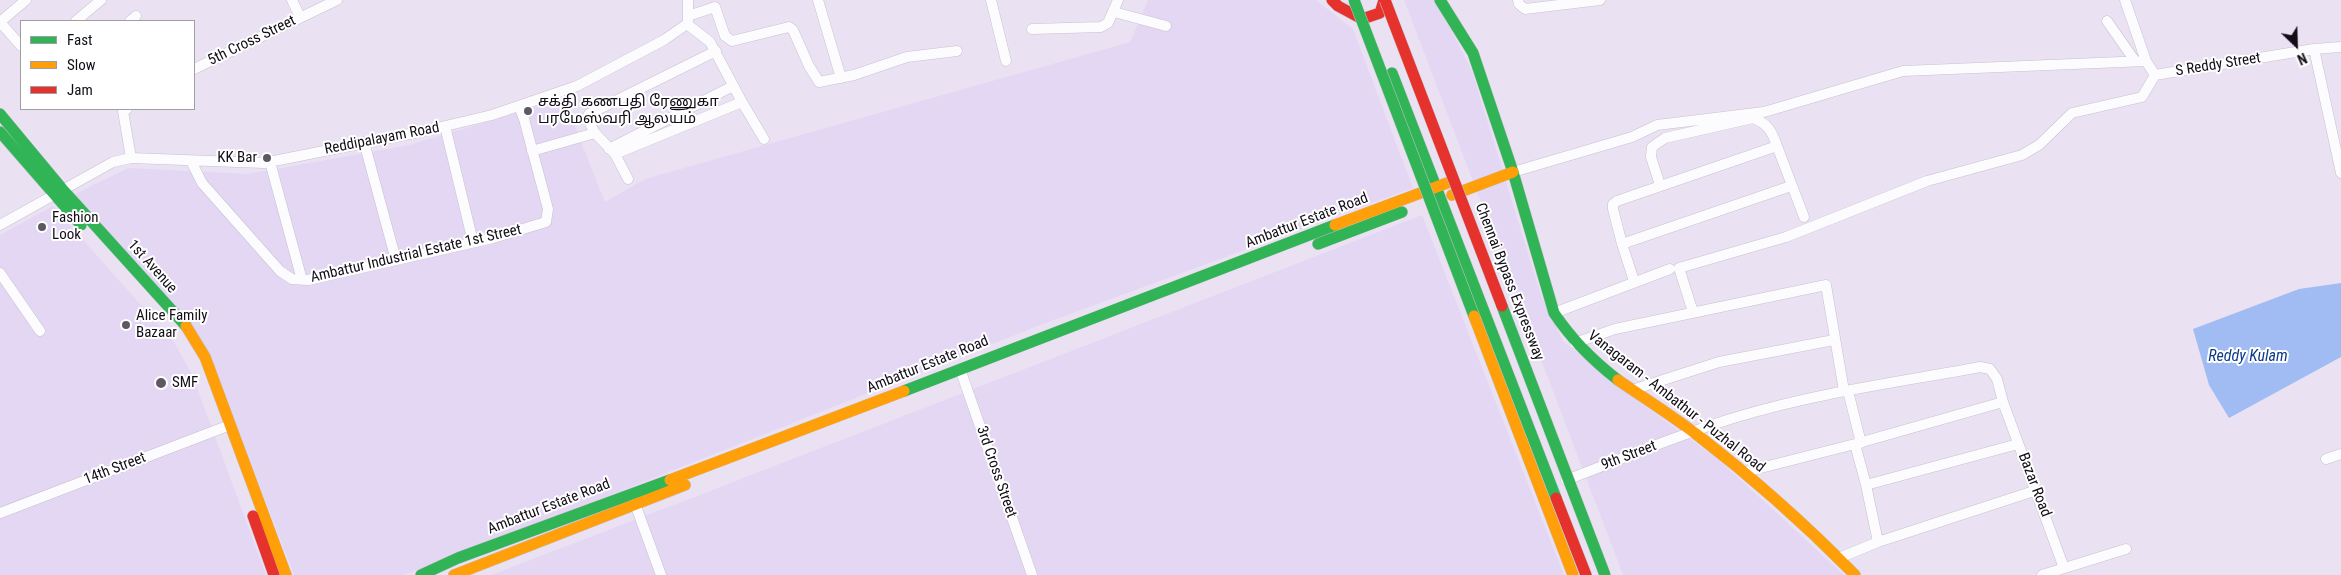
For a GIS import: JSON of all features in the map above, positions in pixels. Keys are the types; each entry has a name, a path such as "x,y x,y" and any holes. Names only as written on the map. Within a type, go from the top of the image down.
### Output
{"main road":[{"path":"1332,0 1338,6 1362,19 1375,14 1384,0"},
{"path":"1354,0 1573,575"},
{"name":"Chennai Bypass Expressway","path":"1384,0 1606,575"},
{"name":"Vanagaram - Ambathur - Puzhal Road","path":"1440,0 1473,53 1513,172 1554,313 1566,333 1576,344 1632,390 1694,431 1745,472 1855,575"},
{"path":"1375,14 1445,191 1564,481 1599,575"},
{"name":"1st Avenue","path":"0,114 59,193"},
{"name":"1st Avenue","path":"0,132 191,332 205,357 274,575"},
{"name":"Ambattur Estate Road","path":"421,575 458,558 632,492 962,372 1407,205 1445,191 1513,172"},
{"path":"1445,191 1586,575"},
{"name":"Ambattur Estate Road","path":"454,575 962,372"},
{"name":"1st Avenue","path":"226,426 286,575"}],"street":[{"path":"20,45 0,22 26,0"},
{"path":"77,20 101,0"},
{"path":"292,0 300,17"},
{"name":"5th Cross Street","path":"195,69 337,0"},
{"path":"688,0 688,20 716,51 733,86 764,139"},
{"path":"818,0 841,78"},
{"path":"991,0 1006,60"},
{"path":"1032,29 1101,28 1108,23 1118,0"},
{"path":"1518,0 1519,4 1525,9 1600,0"},
{"path":"1693,312 1679,268 1786,237 1927,181 2022,155 2039,145 2072,113 2142,97 2155,75 2146,61 2125,0"},
{"path":"714,4 724,36 729,41 788,27 793,30 816,80 824,82 907,57 957,51"},
{"name":"Reddipalayam Road","path":"0,225 113,162 131,158 270,162 445,126 519,106 577,86 664,40 688,20 714,4"},
{"path":"1114,12 1166,26"},
{"path":"2107,21 2135,61"},
{"name":"S Reddy Street","path":"2155,75 2314,49 2341,47"},
{"path":"2314,49 2341,174"},
{"path":"628,179 612,152 595,134 587,118 590,114 716,51"},
{"path":"1513,172 1632,137 1657,125 1764,112 1903,70 2146,61"},
{"path":"612,152 733,86"},
{"path":"612,152 742,102"},
{"name":"Ambattur Industrial Estate 1st Street","path":"191,161 202,183 280,271 292,280 302,280 473,242 546,222 548,209 519,106"},
{"path":"125,110 123,111 131,158"},
{"path":"1660,185 1651,157 1652,147 1665,138 1753,118 1765,123 1772,131 1804,218"},
{"path":"445,126 473,242"},
{"path":"532,151 595,134"},
{"path":"364,142 396,260"},
{"path":"1634,282 1622,244 1613,204 1660,185 1777,146"},
{"path":"270,162 302,280"},
{"path":"1622,244 1791,186"},
{"path":"1554,313 1670,269"},
{"path":"0,273 40,331"},
{"path":"1576,344 1615,329 1826,285 1834,340 1878,542"},
{"path":"1632,390 1719,362 1834,340"},
{"name":"Bazar Road","path":"1846,391 1980,367 1990,369 1997,379 2003,402 2037,490 2064,568"},
{"name":"3rd Cross Street","path":"962,372 1032,575"},
{"name":"9th Street","path":"1552,485 1738,416 1846,391"},
{"path":"1745,472 1858,444 2003,402"},
{"name":"14th Street","path":"0,514 226,426"},
{"path":"1866,484 2018,444"},
{"path":"2326,459 2341,454"},
{"path":"1839,558 1878,542 2037,490"},
{"path":"632,492 661,575"},
{"path":"2042,575 2126,549"}],"shaded area":[{"path":"1148,0 1316,0 1353,29 1413,188 1043,324 451,558 403,575 294,575 208,352 75,194 128,168 248,174 409,145 564,99 605,202 645,179 1130,42"},
{"path":"1404,0 1436,0 1472,71 1541,295 1563,341 1623,390 1719,460 1844,575 1623,575"},
{"path":"53,206 174,342 192,374 266,575 0,575 0,235"},
{"path":"1422,215 1564,575 491,575 702,494"}],"water":[{"name":"Reddy Kulam","path":"2341,283 2341,357 2229,418 2209,385 2193,329 2299,289"}],"traffic: fast":[{"path":"1354,0 1474,316"},
{"path":"1440,0 1473,53 1513,172 1554,313 1583,349 1618,380"},
{"path":"1392,73 1556,498"},
{"path":"0,114 64,191 186,326"},
{"path":"0,132 81,225"},
{"path":"1318,244 1402,212"},
{"path":"904,391 1335,225"},
{"path":"1502,306 1605,575"},
{"path":"421,575 458,558 670,480"}],"traffic: slow":[{"path":"1452,195 1513,172"},
{"path":"1335,225 1447,183"},
{"path":"1474,316 1573,575"},
{"path":"186,326 205,357 286,575"},
{"path":"1618,380 1717,450 1797,519 1855,575"},
{"path":"670,480 904,391"},
{"path":"454,575 685,485"}],"traffic: jam":[{"path":"1332,0 1338,6 1362,19 1380,13 1384,0"},
{"path":"1385,0 1502,306"},
{"path":"1556,498 1586,575"},
{"path":"253,516 274,575"}],"place":[{"name":"சக்தி கணபதி ரேணுகா பரமேஸ்வரி ஆலயம்","path":"528,111"},
{"name":"KK Bar","path":"267,158"},
{"name":"Fashion Look","path":"42,227"},
{"name":"Alice Family Bazaar","path":"126,325"},
{"name":"SMF","path":"161,383"}]}
